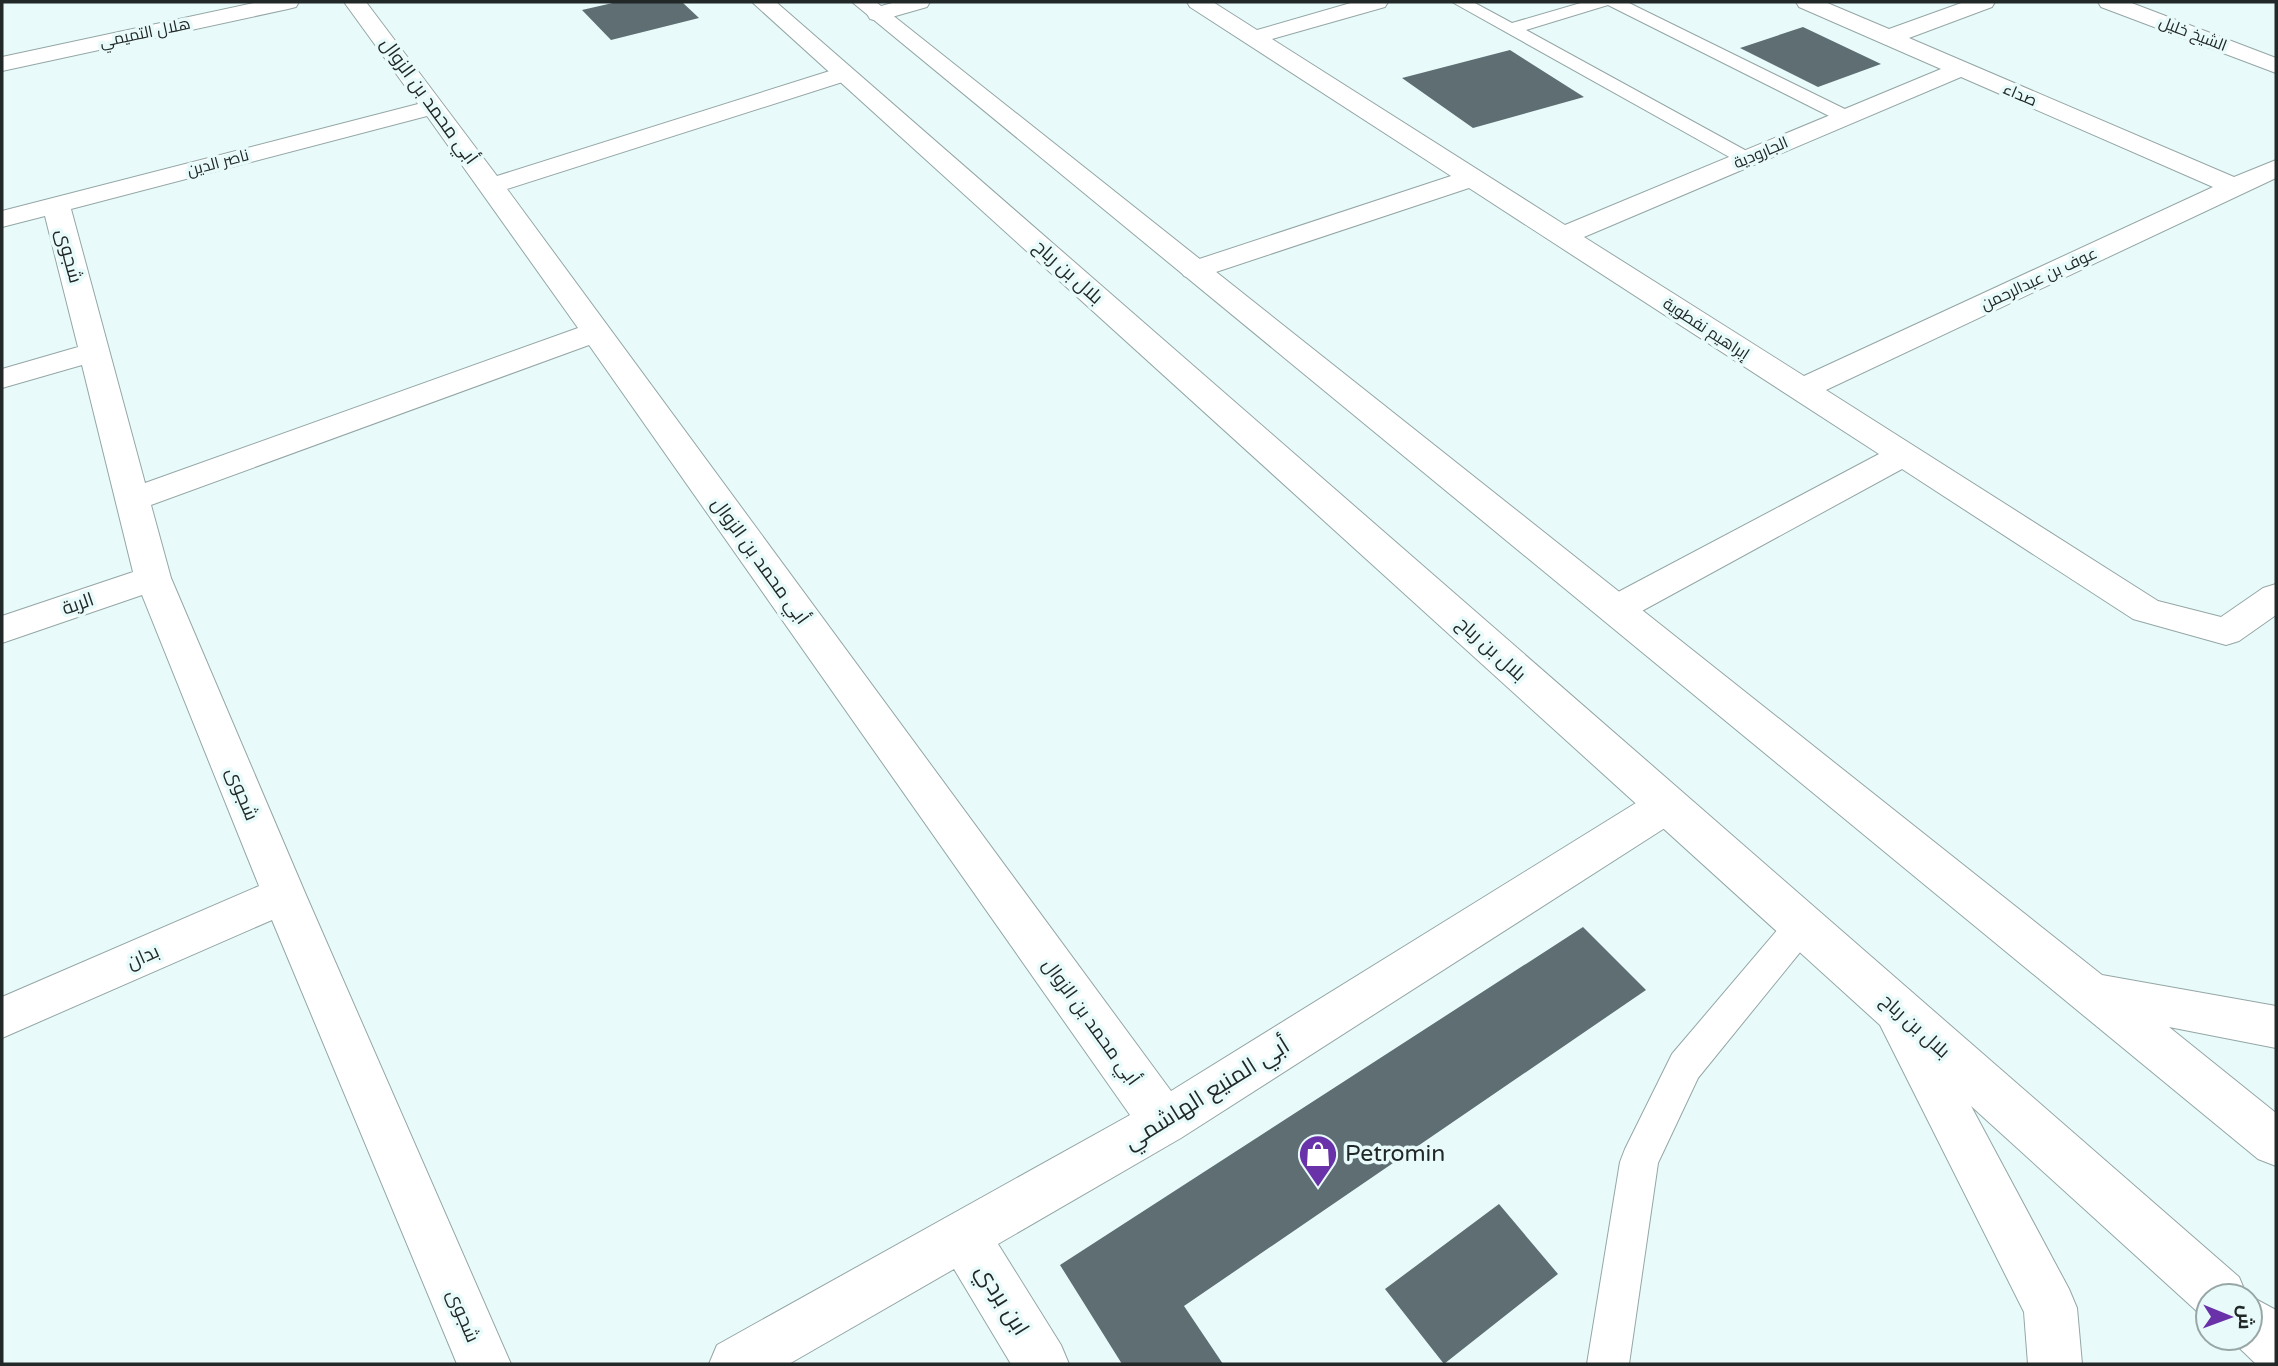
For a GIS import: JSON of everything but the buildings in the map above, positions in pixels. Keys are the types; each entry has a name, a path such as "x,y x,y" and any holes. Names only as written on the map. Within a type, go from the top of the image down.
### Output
{"street":[{"name":"هلال التميمي","path":"2,64 288,2"},
{"name":"أبي محمد بن الزوال","path":"355,2 491,186 1164,1122"},
{"name":"بلال بن رباح","path":"763,2 2204,1282"},
{"path":"871,8 919,2"},
{"name":"إبراهيم نفطوية","path":"1198,2 2146,610 2226,632 2276,597"},
{"path":"1256,37 1377,2"},
{"name":"صداء","path":"1807,2 2234,187"},
{"path":"1887,37 1984,2"},
{"name":"الشيخ خليل","path":"2109,2 2276,66"},
{"path":"871,8 2276,1143"},
{"name":"الجارودية","path":"1563,236 1960,69"},
{"path":"491,186 844,74"},
{"name":"ناصر الدين","path":"2,219 433,107"},
{"name":"عوف بن عبدالرحمن","path":"1802,389 2276,168"},
{"path":"1194,270 1471,178"},
{"name":"شجوى","path":"55,205 153,578 284,895 484,1364"},
{"path":"132,500 596,332"},
{"path":"2,379 94,352"},
{"path":"1616,609 1903,455"},
{"name":"الربة","path":"2,630 153,578"},
{"name":"أبي المنيع الهاشمي","path":"736,1364 1164,1122 1667,805"},
{"name":"بدان","path":"2,1018 284,895"},
{"path":"2089,992 2276,1027"},
{"path":"1892,1005 2050,1308 2055,1364"},
{"name":"ابن بردي","path":"963,1236 1042,1364"}],"lane":[{"path":"1461,2 1748,159"},
{"path":"1511,29 1601,2"},
{"path":"1614,2 1846,117"},
{"path":"1608,1364 1639,1162 1685,1066 1802,925"}],"place":[{"name":"Petromin","path":"1318,1188"}]}
